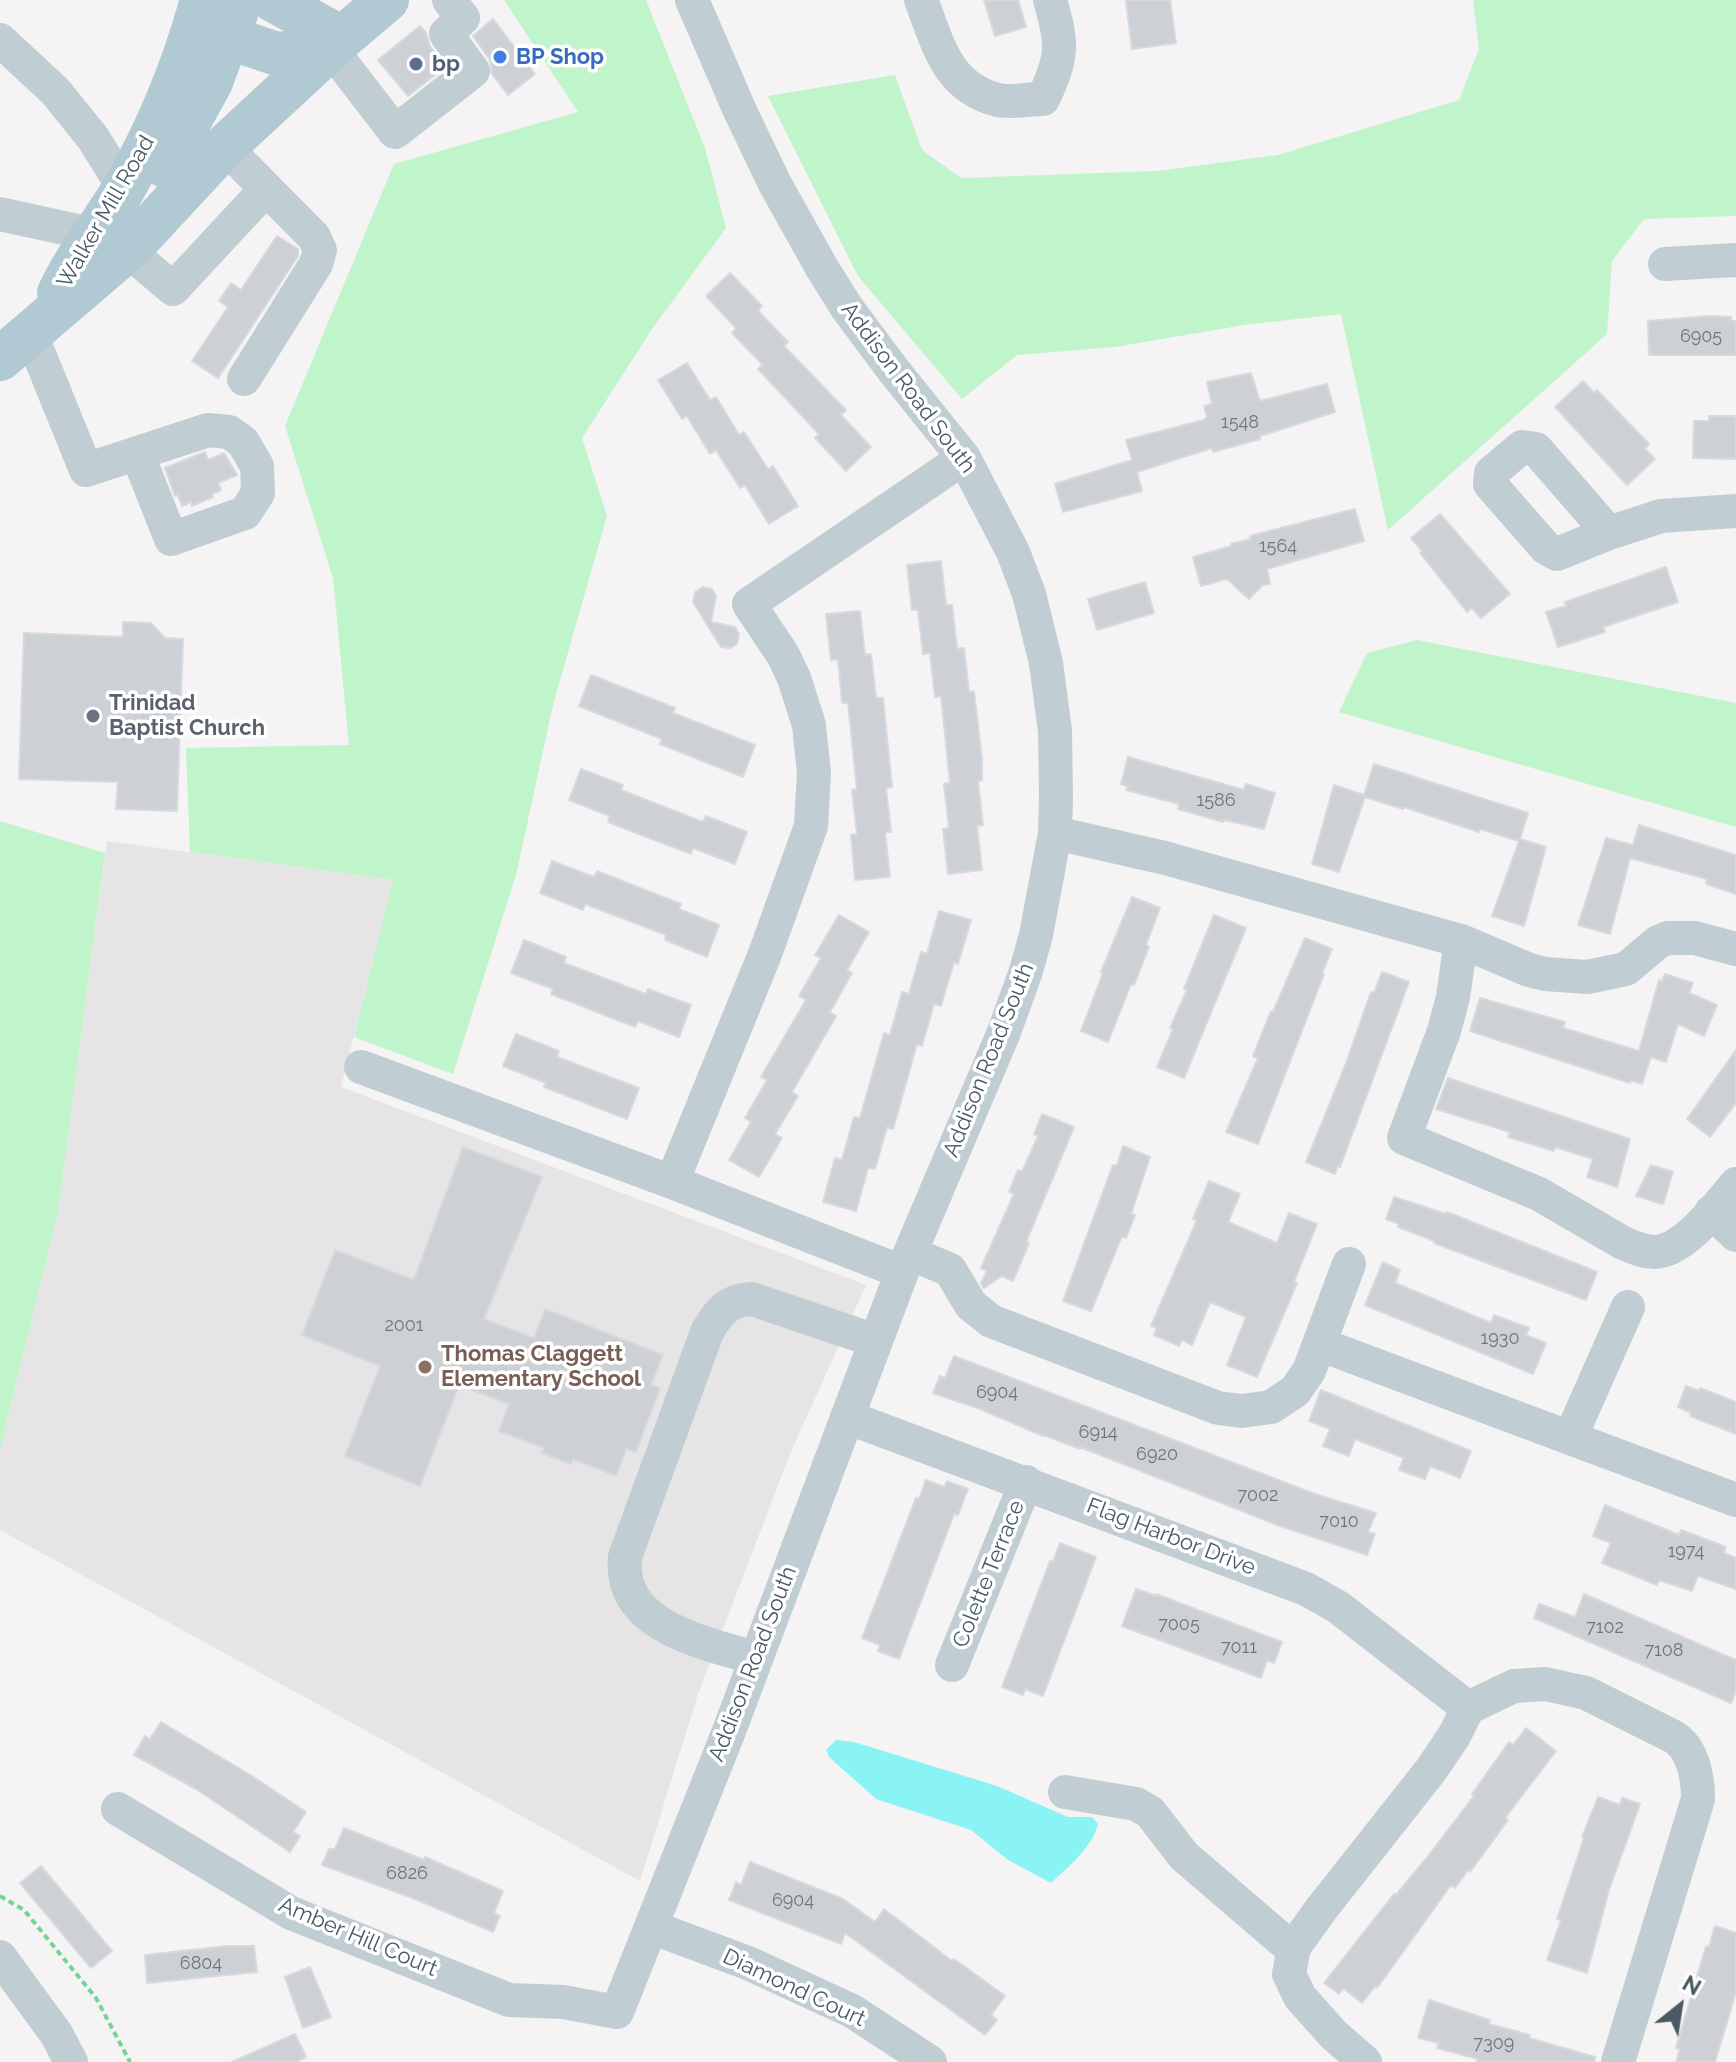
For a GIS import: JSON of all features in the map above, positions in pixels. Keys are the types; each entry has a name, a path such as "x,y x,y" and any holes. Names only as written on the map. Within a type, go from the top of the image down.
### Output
{"main road":[{"path":"273,0 358,20"},
{"path":"38,327 134,216 188,127 216,16 277,54 306,51 358,20"},
{"name":"Walker Mill Road","path":"112,243 124,188 216,16"},
{"name":"Walker Mill Road","path":"38,327 112,243 225,147 358,20"}],"street":[{"path":"358,20 395,132 473,71 446,34 463,18 449,0"},
{"name":"Addison Road South","path":"617,2012 729,1731 906,1263 1004,1032 1026,971 1055,833 1055,731 1046,663 1036,620 1013,552 964,458 894,371 847,308 822,268 775,184 692,0"},
{"path":"921,0 948,68 971,88 1000,101 1043,99 1058,67 1060,34 1050,0"},
{"path":"0,40 55,91 93,138 124,188"},
{"path":"225,147 314,237 320,250 316,264 244,379"},
{"path":"0,214 112,243 173,289 266,189"},
{"path":"1665,264 1736,260"},
{"path":"38,327 86,470 137,453"},
{"path":"672,1182 765,954 811,826 814,773 809,725 783,655 749,604 964,458"},
{"path":"1609,533 1661,516 1736,511"},
{"path":"1055,833 1165,858 1461,941 1529,970 1587,977 1626,969 1658,942 1668,938 1695,938 1736,949"},
{"path":"1461,941 1453,997 1444,1031 1404,1138 1539,1194 1636,1249 1655,1252 1670,1248 1694,1231 1724,1224 1736,1184"},
{"path":"361,1067 672,1182 906,1263 950,1270 971,1305 991,1321 1218,1408 1255,1411 1271,1407 1303,1383 1349,1264"},
{"path":"755,1658 696,1640 645,1614 630,1594 624,1571 625,1557 707,1332 716,1316 737,1299 752,1299 876,1341"},
{"path":"1570,1438 1628,1307"},
{"path":"1319,1344 1736,1500"},
{"name":"Flag Harbor Drive","path":"847,1417 1306,1589 1338,1607 1468,1708"},
{"name":"Colette Terrace","path":"952,1665 1026,1482"},
{"path":"1365,2062 1334,2035 1300,1997 1289,1974 1294,1947 1431,1770 1468,1708 1514,1686 1530,1683 1586,1693 1680,1741 1696,1773 1698,1799 1618,2062"},
{"path":"1065,1792 1136,1804 1150,1812 1184,1856 1294,1947"},
{"name":"Amber Hill Court","path":"118,1809 291,1913 509,2000 563,2002 617,2012"},
{"name":"Diamond Court","path":"651,1927 748,1963 852,2011 930,2062"},
{"path":"0,1957 57,2035 71,2062"}],"path":[{"path":"0,1896 24,1910 96,1998 130,2062"}],"shaded area":[{"name":"Thomas Claggett Elementary School","path":"107,841 393,880 341,1087 866,1285 790,1454 698,1694 640,1881 0,1530 0,1450 58,1211"}],"green space":[{"path":"504,0 646,0 705,148 726,228 652,329 582,438 607,516 553,705 516,875 453,1074 354,1037 393,880 190,852 186,748 349,745 333,578 285,426 394,164 578,112"},
{"path":"1473,0 1736,0 1736,216 1644,219 1612,261 1607,334 1388,530 1341,314 1244,325 1115,347 1017,355 962,399 858,276 768,96 895,75 922,150 961,178 1157,171 1278,155 1459,100 1479,49"},
{"path":"1417,640 1736,703 1736,827 1339,712 1367,653"},
{"path":"0,821 105,853 58,1212 0,1450"}],"water":[{"path":"836,1740 854,1742 997,1786 1068,1817 1092,1817 1098,1824 1095,1833 1072,1864 1051,1883 1008,1860 971,1830 876,1799 829,1757 826,1750"}],"building":[{"path":"984,0 1018,0 1026,27 995,36"},
{"path":"1126,0 1170,0 1176,43 1132,49"},
{"name":"BP Shop","path":"493,19 535,74 508,95 492,74 490,60 473,36"},
{"name":"bp","path":"420,26 445,67 408,96 378,60"},
{"path":"277,236 298,249 298,256 218,378 192,361 228,307 219,301 231,283 241,290"},
{"path":"730,273 762,306 758,311 788,342 784,346 846,410 841,415 871,447 846,471 815,438 819,434 758,369 763,365 732,333 736,328 706,296"},
{"path":"1731,317 1732,321 1736,321 1736,355 1649,355 1648,321"},
{"path":"687,363 710,400 716,397 739,435 744,432 768,469 773,466 798,506 769,524 745,485 740,488 716,450 710,454 687,416 682,419 658,380"},
{"path":"1251,373 1260,401 1327,384 1335,412 1260,436 1260,439 1213,452 1212,448 1137,472 1142,491 1063,512 1055,484 1132,460 1126,440 1204,420 1207,417 1204,406 1212,404 1207,382"},
{"path":"1583,381 1594,393 1597,390 1649,444 1645,449 1655,459 1627,485 1555,407"},
{"path":"1709,416 1736,416 1736,459 1693,458 1694,421 1709,421"},
{"path":"205,452 208,460 224,453 237,475 218,483 221,490 212,494 213,497 192,506 191,502 182,506 165,468"},
{"path":"1355,509 1364,541 1267,569 1270,584 1263,585 1249,599 1227,579 1201,586 1193,557 1251,539 1250,536"},
{"path":"1440,514 1510,594 1481,618 1472,608 1467,612 1411,538"},
{"path":"941,561 946,605 952,605 957,649 964,648 969,692 974,691 982,759 982,780 978,781 983,825 977,826 982,870 948,874 943,829 949,828 944,784 950,783 941,696 935,697 930,653 923,654 918,610 912,610 907,565"},
{"path":"1666,567 1678,602 1603,627 1605,632 1558,647 1546,612 1566,606 1565,602"},
{"path":"1145,582 1154,613 1097,630 1088,599"},
{"path":"703,587 712,589 716,596 711,622 735,627 739,634 737,644 730,648 721,647 693,602 695,592"},
{"path":"860,611 865,655 871,654 876,698 883,698 892,787 886,788 891,832 885,832 890,877 855,880 851,835 857,834 852,790 857,789 848,703 842,703 838,659 831,660 826,614"},
{"path":"123,622 151,623 165,638 183,639 177,811 116,809 118,782 19,779 24,633 123,637"},
{"path":"591,675 675,708 673,713 755,745 743,777 660,744 662,739 579,706"},
{"path":"1128,757 1244,790 1246,784 1275,793 1264,829 1223,822 1178,809 1179,804 1126,790 1128,787 1121,784"},
{"path":"1374,764 1528,813 1520,839 1546,847 1524,926 1492,916 1519,841 1480,829 1479,832 1365,797 1339,872 1312,864 1334,785 1364,795"},
{"path":"581,769 623,785 621,790 703,822 706,816 747,832 735,864 693,848 691,854 608,822 610,816 569,800"},
{"path":"1639,825 1736,855 1736,894 1706,884 1707,879 1630,858 1610,934 1578,925 1606,838 1633,845"},
{"path":"552,861 594,877 597,871 681,904 679,909 719,925 707,957 665,940 666,935 585,904 583,910 540,893"},
{"path":"1132,897 1160,908 1146,945 1149,947 1108,1042 1081,1031"},
{"path":"939,911 971,920 941,1006 934,1004 922,1046 917,1044 893,1129 887,1127 875,1169 868,1168 856,1211 823,1202 835,1158 842,1160 854,1117 860,1118 884,1033 890,1035 902,992 909,994 921,952 927,954"},
{"path":"839,915 869,932 847,970 852,973 830,1012 836,1016 792,1092 798,1096 775,1134 782,1138 759,1177 729,1160 751,1122 745,1118 767,1080 761,1077 806,1000 799,996 821,958 815,955"},
{"path":"1214,915 1246,928 1184,1078 1157,1067"},
{"path":"1305,938 1332,949 1258,1144 1226,1132 1258,1058 1253,1056 1271,1011"},
{"path":"524,940 566,957 564,963 646,994 648,989 691,1005 679,1037 638,1021 635,1027 551,994 553,989 511,973"},
{"path":"1382,972 1409,982 1335,1174 1306,1162 1371,992 1374,993"},
{"path":"1665,974 1693,983 1689,993 1717,1005 1704,1036 1678,1024 1666,1062 1651,1057 1642,1084 1630,1080 1630,1083 1470,1031 1480,998 1565,1022 1563,1028 1639,1051 1659,980 1662,981"},
{"path":"516,1034 559,1051 557,1057 639,1088 627,1119 544,1087 546,1083 503,1066"},
{"path":"1736,1050 1736,1103 1710,1137 1687,1119"},
{"path":"1448,1078 1630,1139 1617,1187 1587,1177 1593,1159 1508,1137 1510,1132 1436,1109"},
{"path":"1042,1114 1074,1127 1013,1281 1002,1276 984,1288 981,1283 987,1271 981,1268 1014,1194 1009,1192 1018,1170 1022,1172 1038,1136 1034,1134"},
{"path":"1123,1146 1150,1157 1131,1214 1135,1215 1126,1238 1122,1236 1091,1311 1063,1301 1113,1165 1117,1166"},
{"path":"463,1147 542,1177 484,1319 534,1338 545,1309 663,1355 651,1385 660,1388 636,1452 626,1449 616,1476 573,1459 571,1464 542,1453 544,1448 499,1431 509,1404 459,1385 420,1486 345,1456 380,1366 302,1335 335,1250 414,1280"},
{"path":"1651,1165 1673,1172 1663,1204 1636,1196"},
{"path":"1209,1181 1240,1194 1228,1222 1277,1243 1289,1213 1317,1224 1294,1282 1297,1283 1257,1377 1227,1365 1246,1317 1210,1302 1192,1345 1182,1340 1179,1346 1154,1335 1157,1328 1151,1326 1197,1220 1193,1219"},
{"path":"1394,1197 1447,1212 1597,1272 1586,1300 1398,1227 1399,1224 1386,1219"},
{"path":"1383,1262 1400,1270 1395,1283 1491,1323 1494,1315 1529,1328 1526,1335 1546,1343 1533,1374 1365,1305"},
{"path":"954,1356 1315,1494 1376,1513 1368,1532 1375,1534 1367,1555 1280,1526 933,1393 940,1376 945,1378"},
{"path":"1686,1386 1736,1402 1736,1434 1690,1416 1691,1413 1678,1407"},
{"path":"1321,1390 1471,1451 1460,1478 1430,1466 1425,1479 1399,1470 1404,1458 1355,1439 1349,1456 1323,1446 1330,1429 1309,1421"},
{"path":"926,1480 944,1487 947,1481 968,1489 958,1515 954,1514 899,1659 878,1651 880,1645 862,1638 916,1498 919,1499"},
{"path":"1605,1505 1679,1535 1681,1530 1726,1547 1724,1553 1736,1558 1736,1589 1698,1576 1692,1591 1659,1580 1657,1585 1602,1563 1611,1543 1593,1536"},
{"path":"1060,1543 1096,1557 1043,1696 1025,1689 1023,1695 1002,1687 1050,1561 1053,1562"},
{"path":"1136,1589 1282,1642 1274,1663 1267,1660 1261,1678 1122,1626"},
{"path":"1584,1594 1736,1660 1736,1691 1731,1703 1534,1618 1539,1604 1575,1617"},
{"path":"161,1722 306,1812 293,1832 300,1836 290,1852 196,1789 134,1755 145,1736 150,1739"},
{"path":"1526,1728 1556,1751 1505,1818 1508,1820 1470,1872 1468,1870 1455,1888 1451,1885 1377,1988 1375,1986 1362,2003 1343,1988 1339,1994 1324,1983 1429,1855 1474,1796 1472,1794 1509,1742 1513,1745"},
{"path":"1598,1797 1620,1805 1622,1798 1640,1804 1609,1890 1587,1973 1547,1960 1561,1920 1557,1919 1582,1837"},
{"path":"344,1828 424,1860 425,1857 503,1891 494,1913 500,1916 493,1932 322,1865 329,1849 335,1849"},
{"path":"750,1862 843,1899 875,1922 884,1909 952,1961 954,1959 1005,1996 991,2015 997,2020 985,2035 845,1933 841,1944 729,1900 736,1882 741,1885"},
{"path":"41,1866 112,1951 91,1968 20,1883"},
{"path":"1715,1926 1736,1933 1736,1991 1728,2019 1715,2062 1676,2062 1680,2049 1676,2048 1706,1946 1709,1947"},
{"path":"254,1946 257,1972 147,1983 145,1955"},
{"path":"310,1967 331,2017 303,2028 285,1977"},
{"path":"1429,2000 1490,2020 1489,2024 1530,2035 1529,2038 1595,2057 1594,2062 1477,2062 1478,2059 1437,2048 1439,2043 1418,2038"},
{"path":"295,2034 306,2057 296,2062 232,2062"}],"place":[{"name":"BP Shop","path":"500,57"},
{"name":"bp","path":"416,64"},
{"name":"Trinidad Baptist Church","path":"93,716"},
{"name":"Thomas Claggett Elementary School","path":"425,1367"}]}
